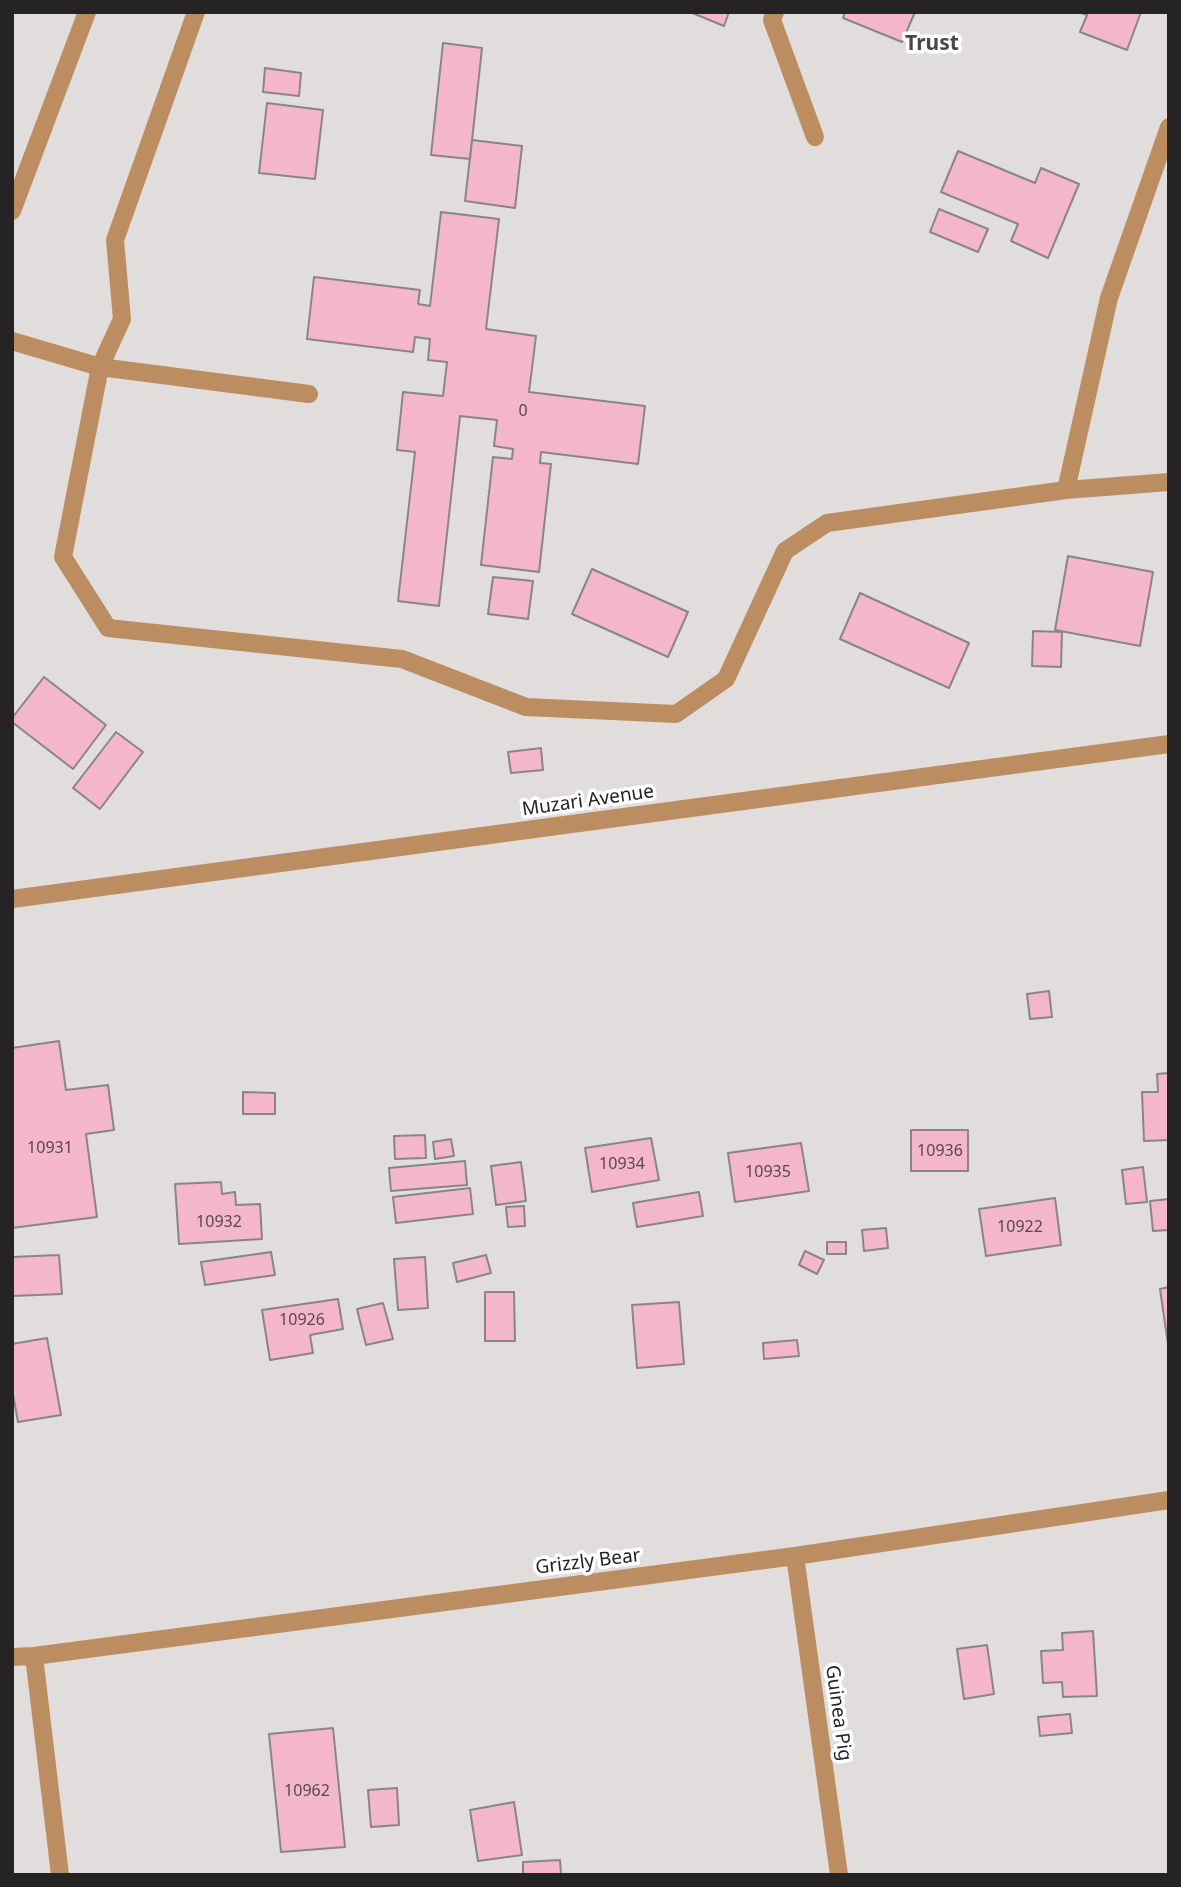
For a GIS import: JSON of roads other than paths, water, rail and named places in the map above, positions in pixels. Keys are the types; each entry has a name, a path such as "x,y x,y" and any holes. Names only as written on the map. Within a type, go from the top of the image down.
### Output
{"street":[{"path":"12,211 87,12"},
{"path":"196,12 115,240 122,320 100,367 62,557 108,628 402,659 526,707 676,715 726,679 785,551 827,523 1066,490 1169,482"},
{"path":"775,12 772,20 815,137"},
{"path":"1066,490 1109,298 1169,127"},
{"path":"12,341 100,367 309,394"},
{"name":"Muzari Avenue","path":"12,899 1169,744"},
{"name":"Grizzly Bear","path":"12,1657 795,1556 1169,1500"},
{"name":"Guinea Pig","path":"795,1556 839,1875"},
{"path":"34,1656 60,1875"}],"district":[{"name":"Trust","path":"932,44"}]}
